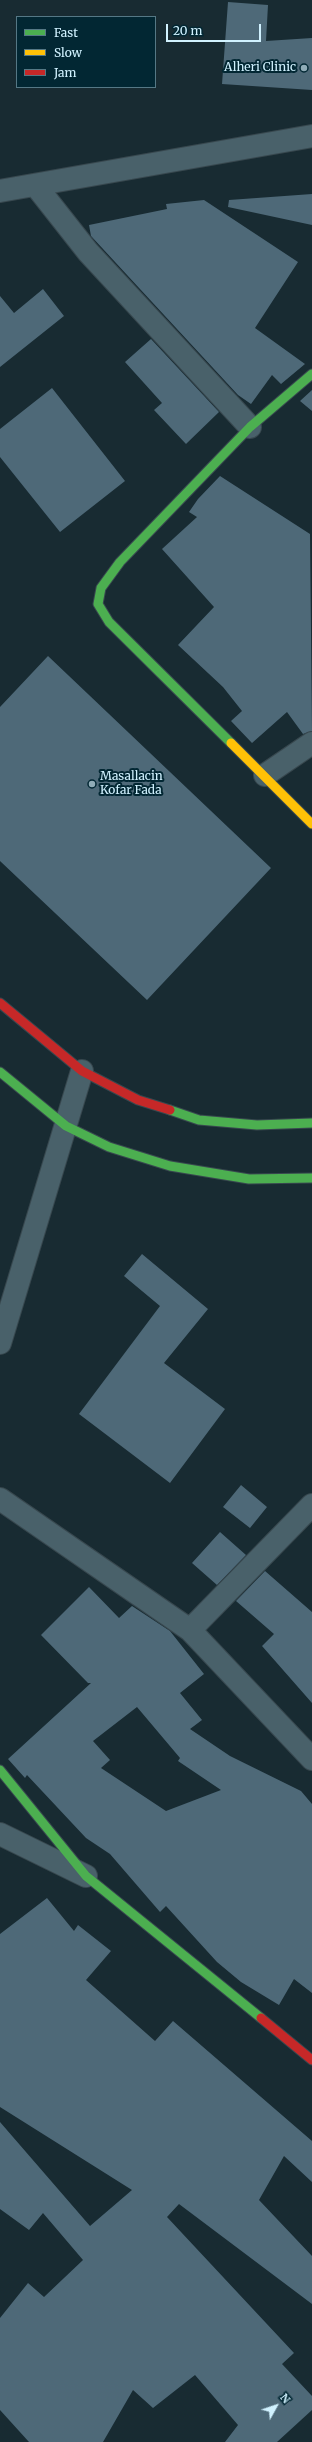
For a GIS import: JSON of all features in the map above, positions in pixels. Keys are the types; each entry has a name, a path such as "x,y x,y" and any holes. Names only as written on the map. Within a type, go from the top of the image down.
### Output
{"street":[{"path":"0,191 36,186 312,136"},
{"path":"36,186 88,252 250,427"},
{"path":"312,374 250,427 120,562 101,588 98,604 109,622 312,824"},
{"path":"265,776 312,743"},
{"path":"0,1003 82,1071 138,1100 199,1120 257,1126 312,1123"},
{"path":"0,1343 82,1071"},
{"path":"0,1072 66,1126 108,1147 170,1166 249,1179 312,1178"},
{"path":"0,1499 190,1630 312,1759"},
{"path":"190,1630 312,1505"},
{"path":"0,1770 86,1876 312,2060"},
{"path":"0,1834 86,1876"}],"building":[{"path":"228,2 268,5 266,41 312,38 312,90 222,84"},
{"path":"312,194 312,225 228,207 229,200"},
{"path":"204,200 298,262 255,328 305,364 281,384 272,375 251,404 238,395 91,236 89,225 167,209 166,204"},
{"path":"43,289 64,316 0,367 0,296 14,313"},
{"path":"151,339 219,412 186,444 154,410 162,403 125,362"},
{"path":"52,388 125,481 60,532 0,457 0,429"},
{"path":"312,390 312,411 300,401"},
{"path":"220,476 310,534 312,731 303,734 287,712 252,743 231,721 242,711 223,687 178,645 214,607 162,549 197,517 189,512 198,499"},
{"name":"Masallacin Kofar Fada","path":"48,656 271,868 147,1000 0,861 0,707"},
{"path":"142,1254 208,1309 164,1363 225,1409 170,1483 79,1414 160,1306 124,1276"},
{"path":"241,1485 267,1507 250,1528 223,1507"},
{"path":"220,1532 246,1555 217,1585 192,1563"},
{"path":"265,1571 312,1612 312,1703 262,1646 274,1634 236,1601"},
{"path":"89,1587 119,1618 132,1606 170,1631 204,1674 180,1693 202,1720 190,1729 230,1756 301,1791 312,1804 312,1993 294,1979 279,2005 241,1982 217,1962 166,1906 160,1912 110,1854 86,1838 27,1775 25,1778 8,1759 91,1683 88,1683 41,1635","holes":["137,1707 180,1758 178,1761 221,1790 166,1811 101,1768 110,1760 93,1741"]},
{"path":"47,1898 74,1931 78,1925 111,1951 86,1980 155,2041 173,2021 312,2141 312,2182 284,2156 259,2200 312,2256 312,2304 179,2204 167,2217 294,2353 282,2364 312,2396 312,2410 277,2442 225,2442 238,2425 195,2375 153,2408 133,2390 103,2442 29,2442 0,2410 0,2318 28,2283 44,2297 83,2260 43,2213 29,2230 0,2209 0,2122 90,2226 132,2190 0,2107 0,1934"}],"traffic: fast":[{"path":"231,743 109,622 98,604 101,588 120,562 250,427 312,374"},
{"path":"0,1072 66,1126 109,1147 170,1166 249,1179 312,1178"},
{"path":"170,1110 199,1120 257,1125 312,1123"},
{"path":"0,1770 86,1876 261,2018"}],"traffic: slow":[{"path":"231,743 312,824"}],"traffic: jam":[{"path":"0,1003 82,1071 138,1100 170,1110"},
{"path":"261,2018 312,2060"}],"place":[{"name":"Alheri Clinic","path":"304,68"},
{"name":"Masallacin Kofar Fada","path":"92,784"}]}
